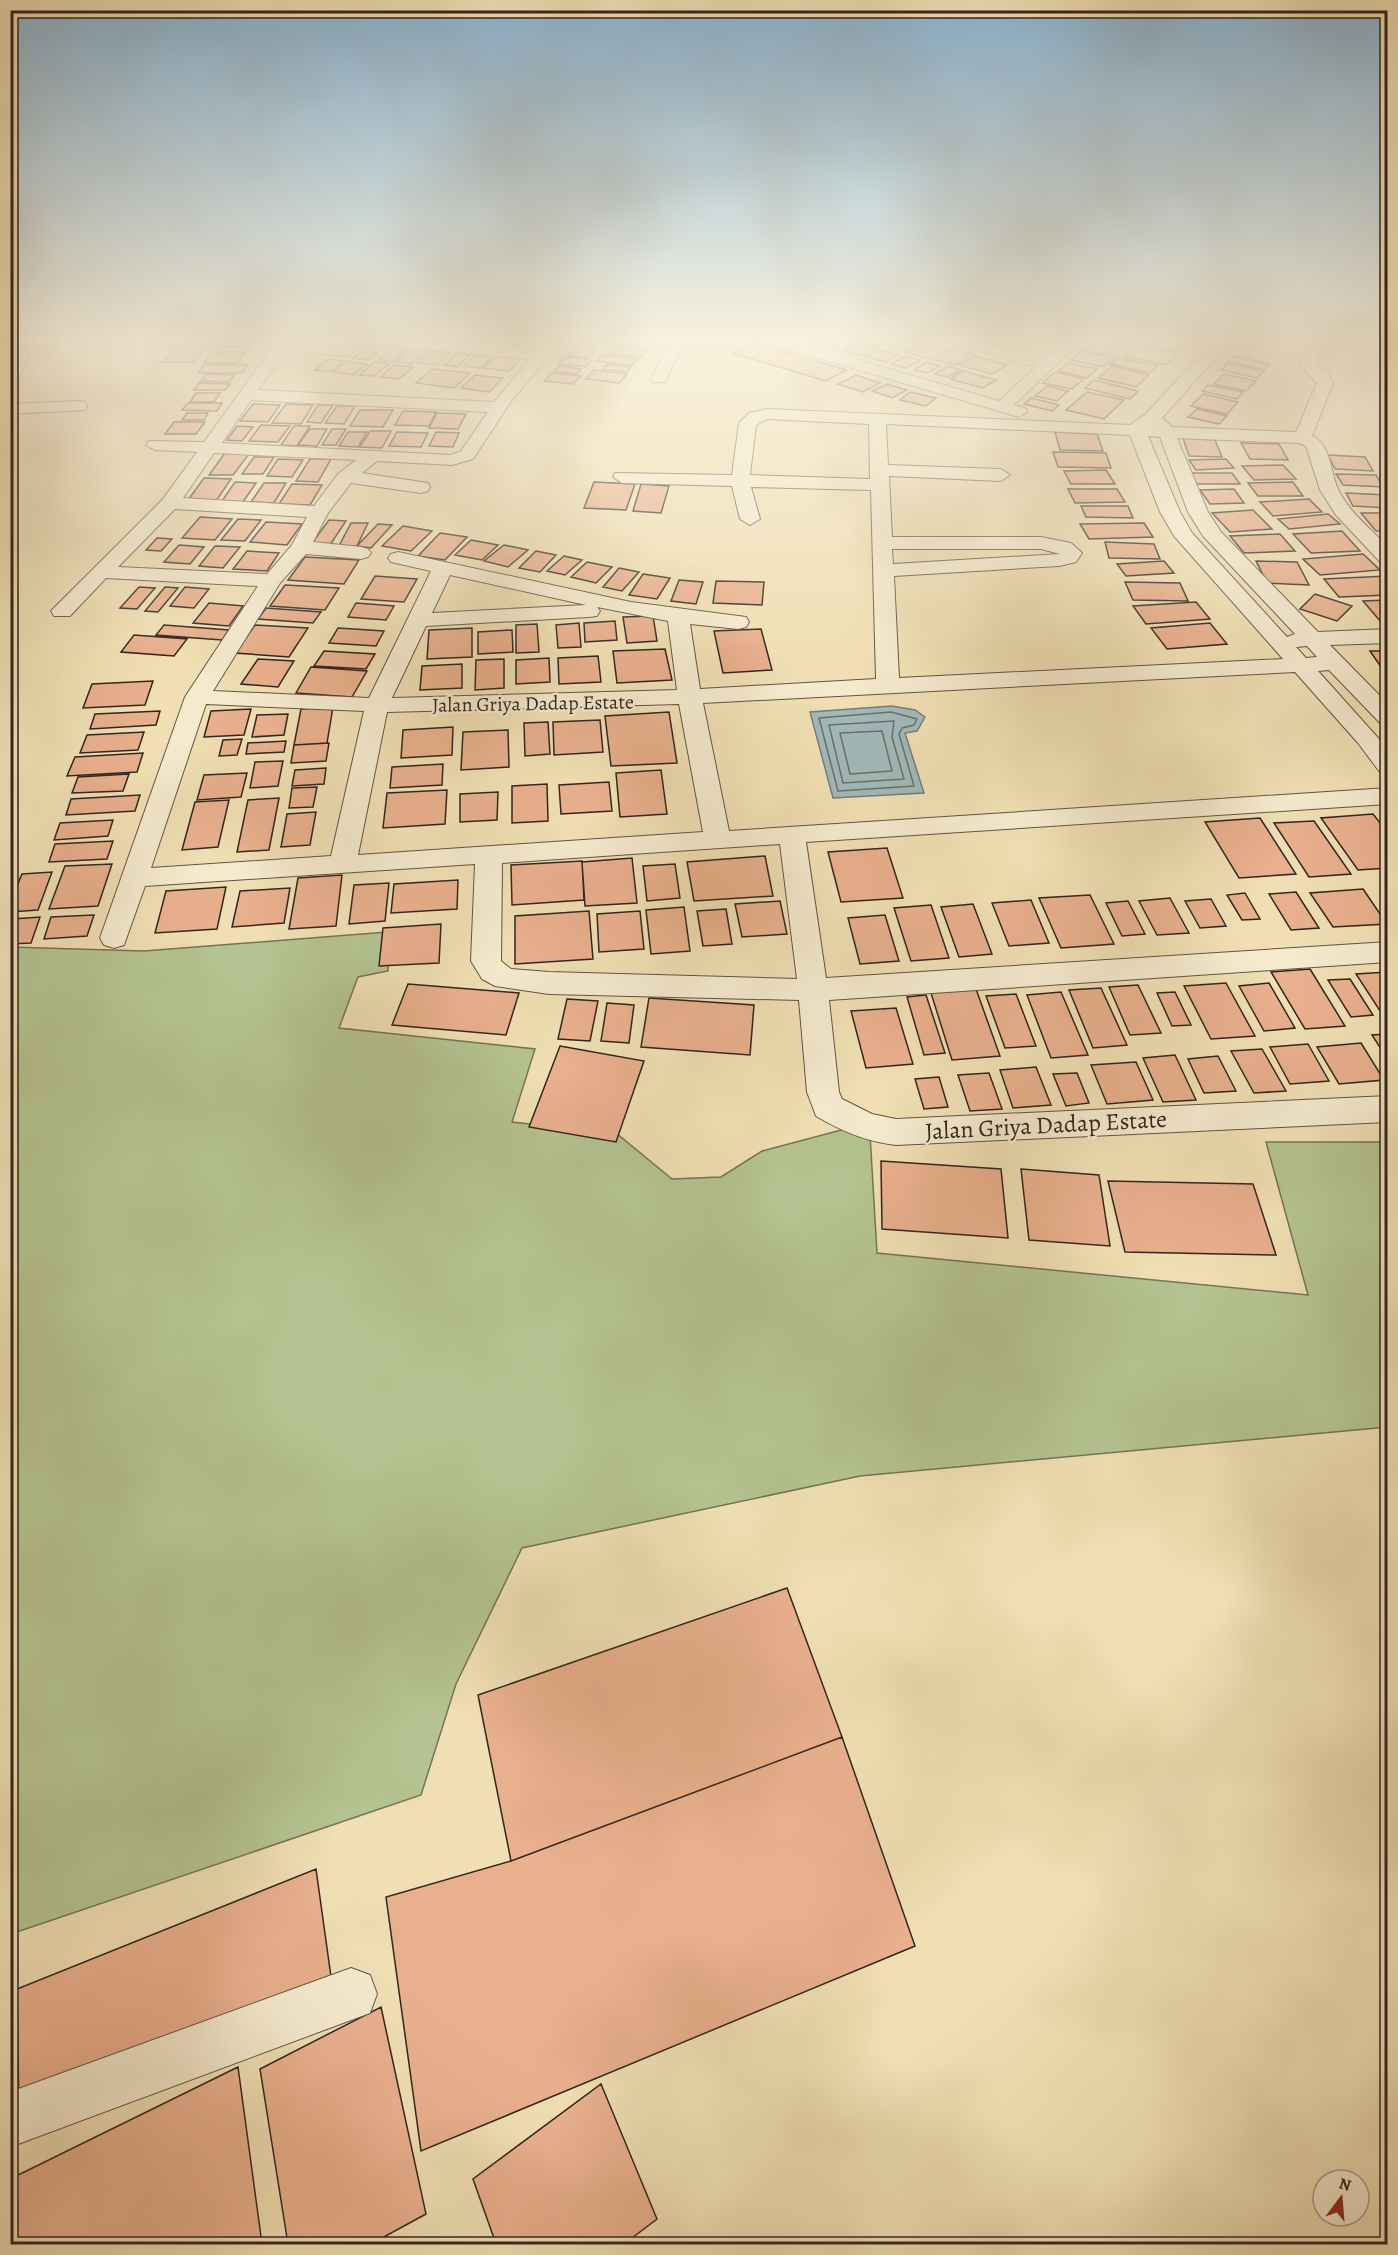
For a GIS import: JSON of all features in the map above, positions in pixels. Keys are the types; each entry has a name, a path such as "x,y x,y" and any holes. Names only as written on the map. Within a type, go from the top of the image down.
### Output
{"street":[{"path":"62,611 170,503 214,443"},
{"path":"155,445 462,459 475,443"},
{"path":"745,443 740,482 750,519"},
{"path":"878,443 888,685"},
{"path":"1155,443 1170,512 1184,536 1280,642 1377,737 1388,766"},
{"path":"1160,443 1198,512 1214,536 1309,639 1388,718"},
{"path":"1314,443 1329,490 1338,504 1388,559"},
{"path":"114,938 197,697 273,580 301,548 319,512 347,477 373,455"},
{"path":"622,477 740,482 1002,475"},
{"path":"347,477 421,486"},
{"path":"170,503 319,512"},
{"path":"883,571 1059,561 1069,558 1072,553 1064,547 1041,543 884,543"},
{"path":"301,548 361,553"},
{"path":"398,558 631,608 678,616 738,622"},
{"path":"343,863 377,705 420,620 443,568"},
{"path":"103,572 273,580"},
{"path":"420,620 631,608"},
{"path":"678,616 690,699 718,840"},
{"path":"1280,642 1388,636"},
{"name":"Jalan Griya Dadap Estate","path":"197,697 377,705 690,699 888,685 1334,663"},
{"path":"134,878 1388,796"},
{"name":"Jalan Griya Dadap Estate","path":"792,835 813,990 823,1092 828,1107 854,1122 877,1130 896,1132 1388,1109"},
{"path":"489,854 486,961 492,972 505,979 813,990 1388,952"},
{"path":"10,2120 351,1994"}],"green space":[{"path":"387,932 388,971 358,977 339,1028 535,1049 512,1122 616,1133 672,1179 721,1177 762,1151 845,1129 870,1134 877,1253 1308,1295 1266,1142 1387,1142 1387,1427 860,1476 522,1548 456,1684 421,1795 11,1934 10,947 144,951"}],"water":[{"path":"892,706 915,710 925,717 917,731 905,733 924,793 833,798 810,712"}],"building":[{"path":"282,443 299,443 297,446 281,445"},
{"path":"299,443 319,443 317,446 298,445"},
{"path":"323,443 337,443 336,445 322,445"},
{"path":"341,443 360,443 358,447 339,446"},
{"path":"362,443 385,443 382,448 360,447"},
{"path":"391,443 423,443 421,447 389,446"},
{"path":"430,443 455,443 453,447 429,446"},
{"path":"1058,443 1100,443 1103,451 1060,450"},
{"path":"1185,443 1216,443 1222,457 1189,456"},
{"path":"1241,443 1279,444 1288,460 1250,459"},
{"path":"1053,452 1106,453 1111,468 1058,467"},
{"path":"225,453 249,454 233,475 209,475"},
{"path":"1328,455 1365,457 1373,471 1335,469"},
{"path":"254,457 274,457 263,474 242,474"},
{"path":"278,459 303,460 292,477 267,476"},
{"path":"310,459 331,459 318,482 296,481"},
{"path":"1226,459 1234,468 1196,470 1189,460"},
{"path":"1283,465 1296,479 1254,480 1242,466"},
{"path":"1106,470 1115,484 1071,484 1064,471"},
{"path":"1190,473 1232,473 1240,484 1197,484"},
{"path":"1336,474 1376,475 1383,487 1343,485"},
{"path":"204,478 231,479 216,501 188,500"},
{"path":"235,482 256,483 243,502 222,501"},
{"path":"594,482 635,484 626,510 584,508"},
{"path":"1293,482 1303,496 1258,496 1248,483"},
{"path":"264,483 286,483 274,503 251,502"},
{"path":"292,484 322,485 310,505 279,504"},
{"path":"641,484 669,486 661,513 633,511"},
{"path":"1068,489 1117,489 1125,502 1075,503"},
{"path":"1234,489 1244,503 1210,504 1200,490"},
{"path":"1346,493 1388,495 1388,508 1353,506"},
{"path":"1309,499 1322,512 1273,516 1260,502"},
{"path":"1081,506 1128,506 1133,518 1086,517"},
{"path":"1253,510 1272,529 1230,532 1212,513"},
{"path":"1361,513 1388,513 1388,530 1376,531"},
{"path":"1328,514 1340,524 1289,529 1278,519"},
{"path":"200,517 232,519 215,540 182,538"},
{"path":"238,519 261,520 245,541 221,540"},
{"path":"329,520 346,521 330,545 312,543"},
{"path":"266,522 302,524 287,545 250,542"},
{"path":"351,523 368,523 357,546 339,546"},
{"path":"1144,523 1153,537 1089,539 1080,524"},
{"path":"378,524 392,525 371,548 357,546"},
{"path":"403,526 432,531 411,551 382,546"},
{"path":"1342,531 1360,551 1311,553 1293,534"},
{"path":"440,533 467,537 445,560 418,556"},
{"path":"1280,534 1295,551 1244,553 1230,536"},
{"path":"157,538 172,539 161,551 146,550"},
{"path":"471,540 498,545 482,560 455,555"},
{"path":"1105,542 1154,544 1160,559 1109,558"},
{"path":"179,545 204,547 190,564 164,562"},
{"path":"504,545 528,550 508,567 484,561"},
{"path":"215,546 240,547 223,568 199,566"},
{"path":"247,551 279,553 267,571 233,569"},
{"path":"536,551 556,555 540,572 519,568"},
{"path":"1363,554 1380,570 1320,575 1303,559"},
{"path":"564,556 582,560 565,575 547,571"},
{"path":"305,557 359,560 344,584 288,580"},
{"path":"1164,561 1174,573 1126,576 1117,564"},
{"path":"1256,561 1297,562 1309,585 1267,583"},
{"path":"587,562 612,567 596,583 571,577"},
{"path":"619,568 639,572 622,591 603,587"},
{"path":"643,574 670,578 657,599 629,595"},
{"path":"375,576 417,579 404,602 361,599"},
{"path":"1388,576 1388,595 1339,597 1324,579"},
{"path":"679,580 703,582 696,604 671,601"},
{"path":"716,581 764,582 762,605 713,603"},
{"path":"1125,582 1180,583 1188,601 1133,600"},
{"path":"285,585 339,588 325,610 270,606"},
{"path":"139,587 155,588 137,609 120,608"},
{"path":"165,587 178,588 158,612 145,611"},
{"path":"185,587 209,589 194,608 170,606"},
{"path":"1315,594 1352,606 1337,621 1300,609"},
{"path":"1388,600 1388,622 1381,622 1363,601"},
{"path":"1196,602 1210,619 1146,624 1133,606"},
{"path":"209,603 243,606 229,626 193,623"},
{"path":"356,603 394,606 386,620 348,617"},
{"path":"266,608 321,612 313,623 258,619"},
{"path":"653,616 657,641 627,643 623,617"},
{"path":"615,621 617,640 585,642 584,623"},
{"path":"579,623 581,647 558,648 556,625"},
{"path":"1210,623 1227,644 1167,649 1151,628"},
{"path":"537,624 539,652 516,653 516,625"},
{"path":"164,625 229,630 222,640 156,635"},
{"path":"255,625 308,628 289,657 235,653"},
{"path":"338,628 384,631 376,646 329,643"},
{"path":"472,628 472,657 427,659 429,630"},
{"path":"761,629 772,670 723,673 714,631"},
{"path":"512,630 513,652 478,654 478,632"},
{"path":"134,635 187,639 174,656 121,652"},
{"path":"665,649 672,680 617,683 613,651"},
{"path":"324,651 375,654 366,669 314,666"},
{"path":"1370,651 1388,651 1388,677"},
{"path":"598,656 601,682 559,684 558,658"},
{"path":"549,658 550,682 516,684 516,660"},
{"path":"258,659 294,661 278,687 241,684"},
{"path":"504,659 504,688 475,690 476,660"},
{"path":"462,664 462,688 420,690 422,666"},
{"path":"311,667 367,671 352,697 296,693"},
{"path":"153,681 145,705 83,708 92,684"},
{"path":"333,707 327,743 294,745 301,709"},
{"path":"251,709 244,735 204,737 211,711"},
{"path":"160,711 156,725 90,729 95,714"},
{"path":"669,712 677,763 611,766 605,716"},
{"path":"288,714 284,735 252,737 257,715"},
{"path":"600,720 603,752 554,755 553,722"},
{"path":"548,722 550,754 525,756 524,723"},
{"path":"453,727 452,755 401,758 403,730"},
{"path":"508,730 509,767 461,770 463,732"},
{"path":"144,732 138,750 80,753 87,735"},
{"path":"242,739 237,755 219,756 223,740"},
{"path":"286,741 284,752 246,754 248,743"},
{"path":"329,743 326,761 291,763 294,745"},
{"path":"143,753 137,772 67,776 75,757"},
{"path":"283,761 278,786 250,788 255,762"},
{"path":"443,764 442,785 390,788 392,767"},
{"path":"326,768 324,784 292,786 295,770"},
{"path":"661,770 667,814 620,817 616,773"},
{"path":"247,773 241,797 197,800 204,775"},
{"path":"129,774 123,791 72,793 78,777"},
{"path":"609,782 612,811 561,814 559,785"},
{"path":"547,784 548,821 512,823 512,786"},
{"path":"317,787 313,807 289,808 292,788"},
{"path":"447,790 445,824 383,828 387,793"},
{"path":"498,792 497,820 460,822 460,794"},
{"path":"140,795 135,811 66,815 71,799"},
{"path":"279,798 269,850 237,852 248,800"},
{"path":"229,800 218,847 182,850 195,802"},
{"path":"316,812 310,845 281,847 287,814"},
{"path":"1373,814 1388,833 1388,868 1358,870 1321,818"},
{"path":"1260,818 1296,874 1239,878 1205,822"},
{"path":"113,820 108,836 54,840 60,823"},
{"path":"1314,821 1351,874 1309,877 1274,823"},
{"path":"113,841 107,859 49,862 55,844"},
{"path":"887,848 903,898 841,902 828,852"},
{"path":"765,856 773,896 694,901 687,862"},
{"path":"632,858 637,903 585,906 582,862"},
{"path":"582,861 584,900 512,905 511,865"},
{"path":"112,864 98,906 49,909 65,866"},
{"path":"675,864 680,898 647,901 643,866"},
{"path":"52,872 38,910 10,912 10,903 22,874"},
{"path":"342,875 336,926 289,929 298,878"},
{"path":"458,880 457,909 391,913 394,884"},
{"path":"389,883 385,921 349,924 354,885"},
{"path":"226,887 217,929 155,933 166,891"},
{"path":"290,888 284,923 232,927 240,891"},
{"path":"1363,889 1387,924 1333,927 1310,893"},
{"path":"1296,892 1319,928 1291,930 1269,894"},
{"path":"1245,893 1260,919 1242,920 1227,895"},
{"path":"1090,895 1114,944 1061,948 1039,898"},
{"path":"1170,898 1189,933 1157,935 1139,901"},
{"path":"1211,899 1226,926 1200,928 1185,901"},
{"path":"1031,900 1049,943 1009,946 992,903"},
{"path":"780,901 787,934 742,937 735,904"},
{"path":"1128,901 1145,934 1122,936 1106,903"},
{"path":"973,904 992,954 959,957 941,907"},
{"path":"931,905 949,958 911,961 894,908"},
{"path":"684,907 690,951 651,954 646,910"},
{"path":"726,909 732,944 703,946 697,911"},
{"path":"589,911 593,959 515,964 515,916"},
{"path":"640,911 644,949 599,952 597,914"},
{"path":"94,915 87,936 44,939 51,917"},
{"path":"885,915 899,961 860,964 848,918"},
{"path":"40,917 31,943 10,944 13,919"},
{"path":"441,924 439,963 379,966 383,928"},
{"path":"1310,969 1345,1026 1305,1029 1271,972"},
{"path":"1388,972 1388,1020 1386,1020 1356,974"},
{"path":"1350,979 1373,1015 1351,1017 1328,980"},
{"path":"1226,983 1255,1036 1211,1039 1184,986"},
{"path":"1269,983 1295,1028 1264,1031 1239,986"},
{"path":"408,984 519,993 506,1035 392,1025"},
{"path":"1138,985 1161,1033 1130,1035 1109,987"},
{"path":"1101,988 1127,1045 1093,1048 1069,990"},
{"path":"976,989 1000,1056 952,1060 931,993"},
{"path":"1061,992 1088,1055 1051,1058 1027,995"},
{"path":"1175,992 1191,1025 1172,1026 1157,993"},
{"path":"1016,994 1036,1046 1005,1048 986,996"},
{"path":"926,995 945,1053 924,1055 907,997"},
{"path":"649,998 754,1005 750,1055 641,1047"},
{"path":"567,999 598,1001 590,1041 558,1039"},
{"path":"607,1003 634,1005 629,1043 601,1041"},
{"path":"896,1008 913,1064 866,1068 851,1011"},
{"path":"1388,1034 1388,1060 1372,1035"},
{"path":"1361,1043 1384,1080 1339,1084 1317,1047"},
{"path":"1308,1044 1329,1081 1290,1084 1270,1047"},
{"path":"560,1046 644,1061 616,1142 529,1127"},
{"path":"1262,1049 1286,1091 1254,1093 1231,1051"},
{"path":"1175,1055 1196,1100 1163,1102 1143,1058"},
{"path":"1218,1056 1236,1091 1204,1093 1188,1059"},
{"path":"1136,1062 1153,1100 1107,1104 1091,1065"},
{"path":"1036,1067 1051,1105 1013,1108 1000,1070"},
{"path":"989,1073 1002,1109 970,1111 958,1075"},
{"path":"1077,1073 1089,1103 1066,1106 1053,1074"},
{"path":"939,1077 948,1107 924,1109 915,1079"},
{"path":"881,1161 1001,1169 1008,1238 882,1229"},
{"path":"1021,1169 1099,1175 1110,1246 1029,1240"},
{"path":"1108,1181 1253,1184 1276,1255 1125,1252"},
{"path":"787,1588 842,1737 511,1861 478,1695"},
{"path":"842,1737 915,1946 421,2151 386,1897 511,1861"},
{"path":"316,1869 332,1984 19,2116 17,1989"},
{"path":"381,2007 426,2214 371,2244 288,2244 260,2069"},
{"path":"238,2067 262,2244 10,2244 10,2179"},
{"path":"601,2084 657,2219 624,2244 496,2244 473,2179"}]}
